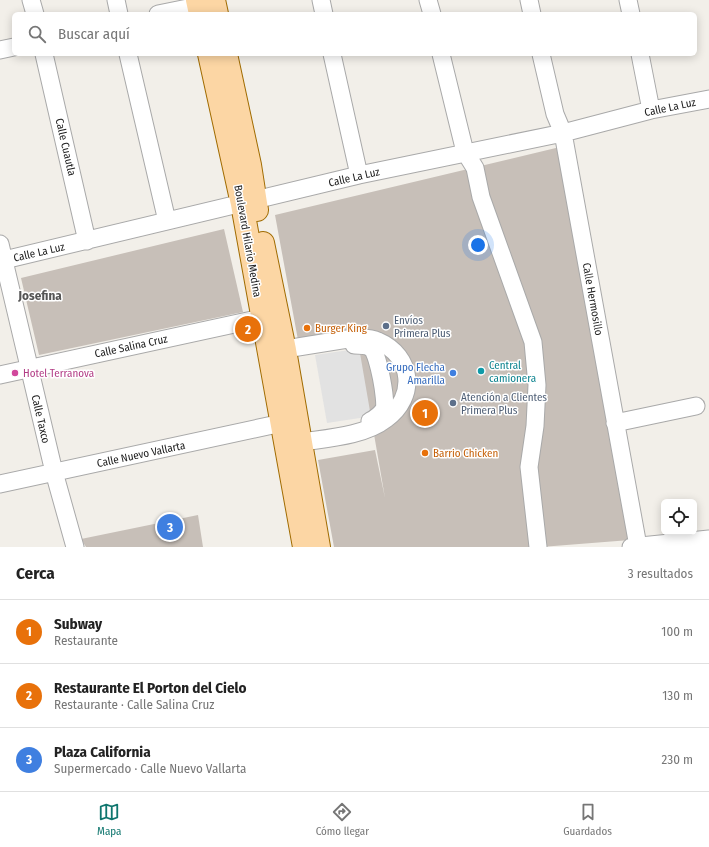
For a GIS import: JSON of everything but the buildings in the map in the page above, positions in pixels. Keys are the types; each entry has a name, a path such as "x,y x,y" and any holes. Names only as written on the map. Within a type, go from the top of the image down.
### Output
{"main road":[{"name":"Boulevard Hilario Medina","path":"210,56 249,202 277,351 302,442 319,547"},
{"name":"Boulevard Hilario Medina","path":"226,56 250,165 249,202 262,318 277,351 282,423 304,547"}],"street":[{"path":"31,0 34,12"},
{"path":"116,0 118,12"},
{"path":"320,0 323,12"},
{"path":"428,0 431,12"},
{"path":"529,0 532,12"},
{"path":"628,0 631,12"},
{"path":"169,12 209,5"},
{"path":"0,50 12,47"},
{"name":"Calle Cuautla","path":"44,56 87,241"},
{"path":"128,56 167,221"},
{"path":"332,56 359,175"},
{"path":"441,56 464,152 475,168 481,197 533,342 537,385 535,426 529,467 538,547"},
{"name":"Calle Hermosillo","path":"541,56 555,114 563,133 615,423 635,547"},
{"path":"640,56 652,110"},
{"name":"Calle La Luz","path":"2,261 359,175 464,152 563,133 652,110 709,99"},
{"name":"Calle Taxco","path":"0,244 2,261 54,472 75,547"},
{"name":"Calle Salina Cruz","path":"0,375 262,318"},
{"path":"277,351 366,338 384,344 401,361 407,377 406,393 397,410 381,423 356,432 302,442"},
{"path":"338,341 372,348 378,362 385,400 384,408 379,415 365,423 356,432"},
{"path":"615,423 696,406"},
{"name":"Calle Nuevo Vallarta","path":"0,484 282,423"},
{"path":"635,547 709,539"}],"shaded area":[{"path":"363,348 373,416 327,423 315,355"}],"place":[{"name":"Envíos Primera Plus","path":"386,326"},
{"name":"Burger King","path":"307,328"},
{"name":"Restaurante El Porton del Cielo","path":"248,329"},
{"name":"Central camionera","path":"481,371"},
{"name":"Hotel Terranova","path":"15,373"},
{"name":"Grupo Flecha Amarilla","path":"453,373"},
{"name":"Atención a Clientes Primera Plus","path":"453,403"},
{"name":"Subway","path":"425,413"},
{"name":"Barrio Chicken","path":"425,453"},
{"name":"Plaza California","path":"170,527"}],"district":[{"name":"Josefina","path":"40,295"}]}
